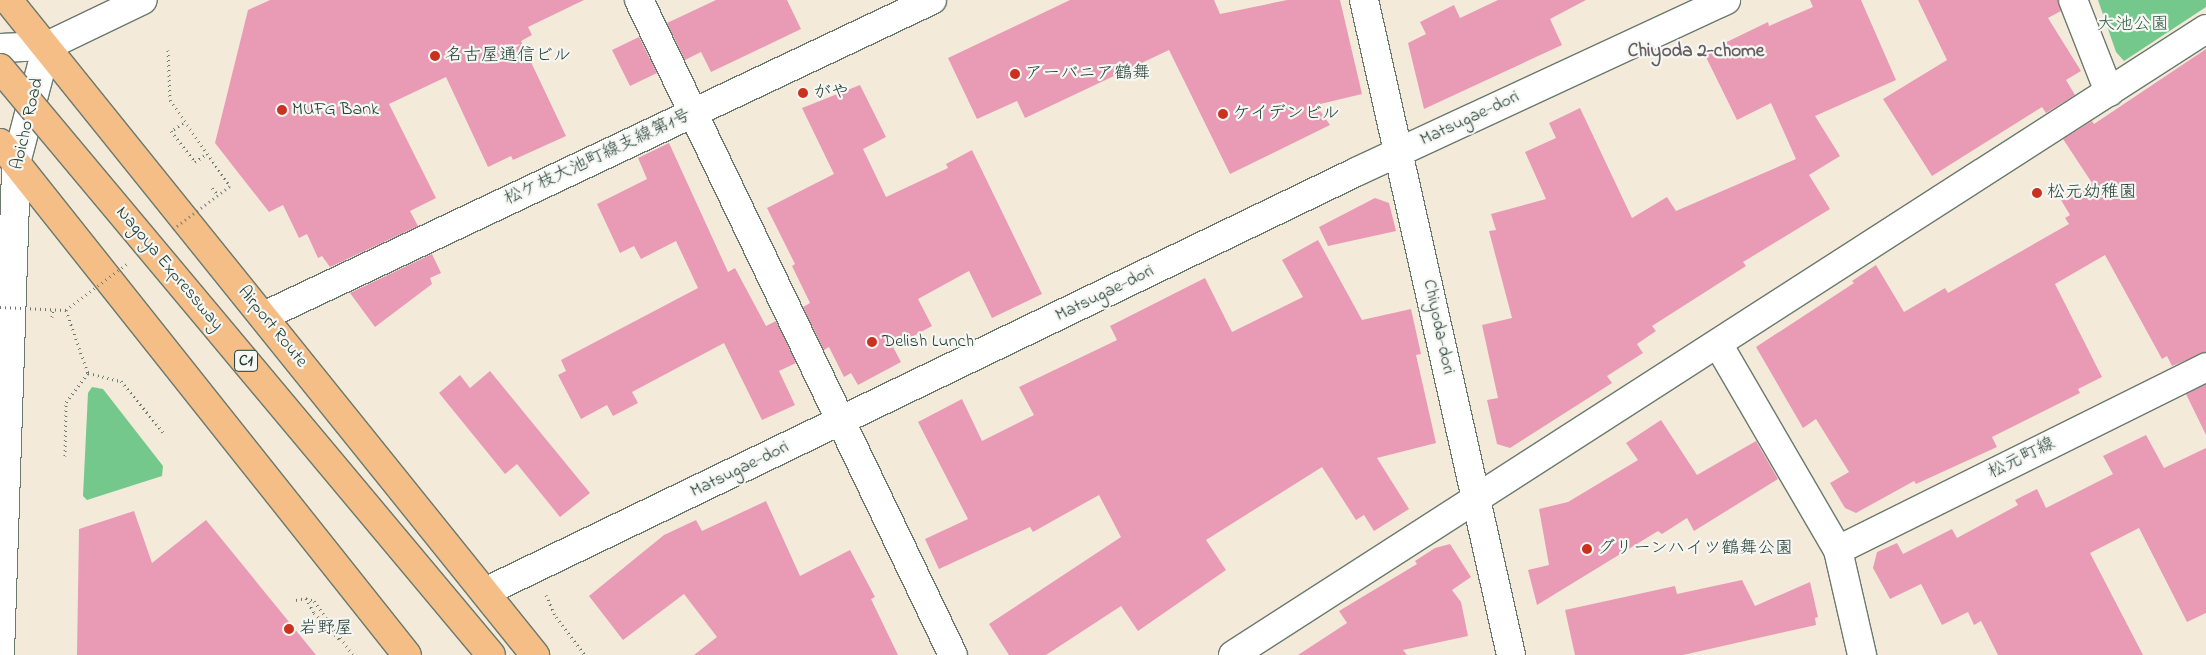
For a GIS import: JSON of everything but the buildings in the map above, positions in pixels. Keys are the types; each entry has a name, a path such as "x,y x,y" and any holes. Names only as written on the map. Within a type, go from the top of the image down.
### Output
{"main road":[{"name":"Airport Route","path":"7,0 47,46 535,655"},
{"name":"Nagoya Expressway","path":"0,68 491,655"},
{"path":"8,153 407,655"}],"street":[{"path":"0,4 7,0"},
{"path":"0,48 47,46 143,0"},
{"path":"638,0 839,422 954,655"},
{"name":"松ケ枝大池町線支線第1号","path":"264,316 932,0"},
{"name":"Chiyoda-dori","path":"1364,0 1400,151 1475,501 1511,655"},
{"name":"Matsugae-dori","path":"485,592 1400,151 1726,0"},
{"path":"2073,0 2109,92"},
{"path":"1248,651 1475,501 2206,29"},
{"name":"Aoicho Road","path":"0,653 8,153 47,46"},
{"path":"1718,344 1838,550 1862,655"},
{"name":"松元町線","path":"1838,550 2206,367"}],"path":[{"path":"168,50 168,93 183,123 230,186 170,231"},
{"path":"183,123 171,131 195,162 204,156"},
{"path":"212,188 218,195"},
{"path":"0,307 66,310 130,262"},
{"path":"52,317 53,309"},
{"path":"66,310 88,373"},
{"path":"88,373 121,381 163,432"},
{"path":"65,456 66,402 88,373"},
{"path":"544,590 556,617 585,655"},
{"path":"296,600 306,598 314,601 330,620 353,655"},
{"path":"306,598 305,602 331,634 344,644"}],"green space":[{"name":"大池公園","path":"2098,0 2206,0 2206,7 2124,61 2116,52"},
{"path":"92,387 103,389 163,466 162,476 87,500 83,496 88,393"}],"place":[{"name":"名古屋通信ビル","path":"435,56"},
{"name":"アーバニア鶴舞","path":"1015,74"},
{"name":"がや","path":"803,93"},
{"name":"MUFG Bank","path":"282,110"},
{"name":"ケイデンビル","path":"1223,114"},
{"name":"松元幼稚園","path":"2037,193"},
{"name":"Delish Lunch","path":"872,342"},
{"name":"グリーンハイツ鶴舞公園","path":"1587,549"},
{"name":"岩野屋","path":"289,629"}],"district":[{"name":"Chiyoda 2-chome","path":"1696,52"}]}
